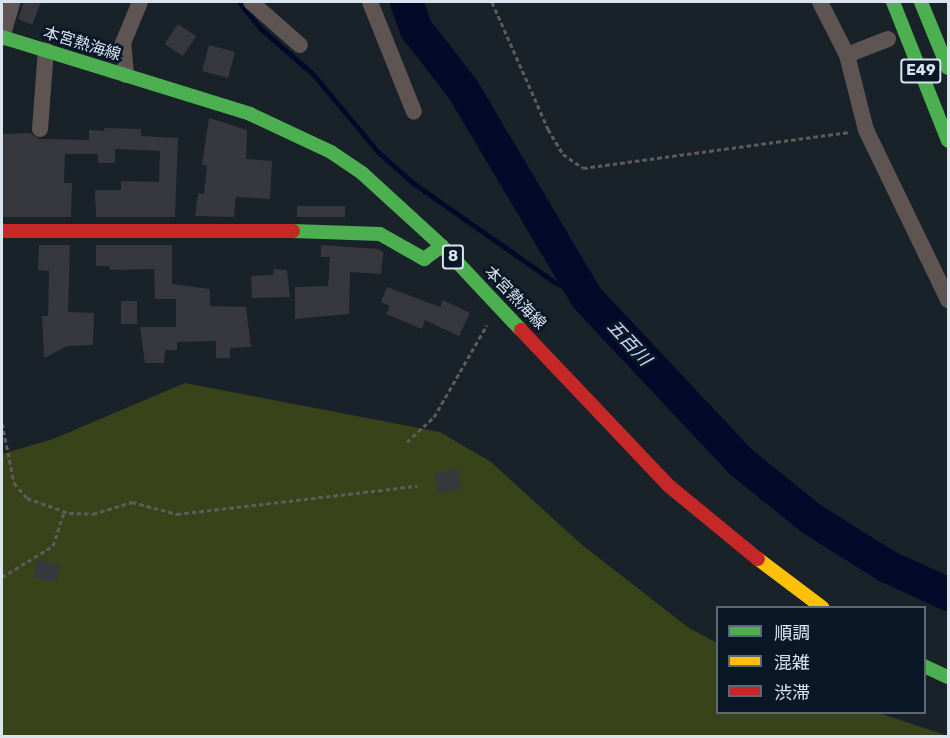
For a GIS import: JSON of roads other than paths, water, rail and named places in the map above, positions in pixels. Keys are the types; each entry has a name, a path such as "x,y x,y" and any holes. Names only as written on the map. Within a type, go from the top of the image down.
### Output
{"main road":[{"name":"E49","path":"893,2 948,141"},
{"name":"E49","path":"921,2 948,68"},
{"name":"本宮熱海線","path":"2,37 250,114 331,152 388,194 442,246 669,486 777,574 820,606"},
{"path":"2,231 365,231 380,234 424,259 442,246"},
{"path":"926,667 948,677"}],"street":[{"path":"2,37 12,2"},
{"path":"126,75 123,43 140,2"},
{"path":"251,2 300,45"},
{"path":"370,2 414,112"},
{"path":"820,2 847,55 866,130 948,300"},
{"path":"847,55 888,39"},
{"path":"40,129 46,50"}],"waterway":[{"path":"239,2 261,29 312,73 378,152 413,183 556,283 586,297"},
{"name":"五百川","path":"406,2 416,29 462,88 586,297 740,461 812,519 887,566 948,594"}]}
